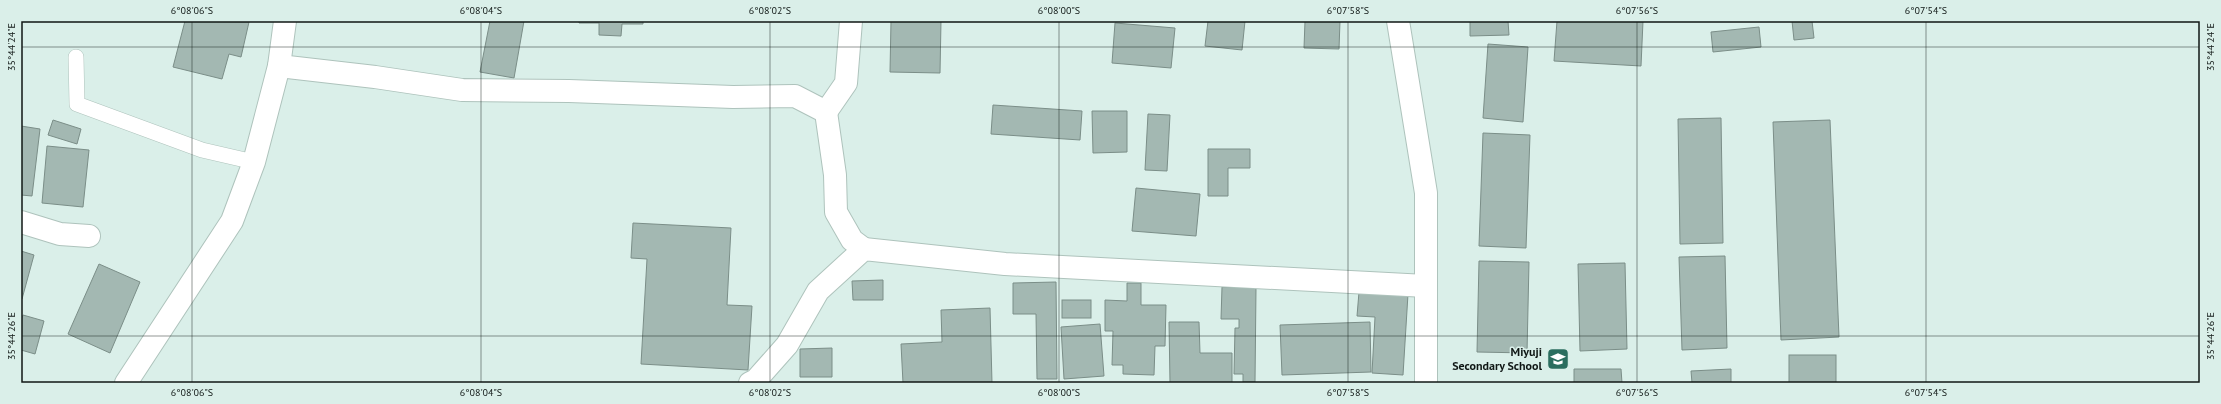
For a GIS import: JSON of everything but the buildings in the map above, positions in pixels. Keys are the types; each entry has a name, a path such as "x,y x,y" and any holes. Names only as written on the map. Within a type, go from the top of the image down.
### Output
{"street":[{"path":"126,383 232,221 254,162 278,66 285,21"},
{"path":"851,21 846,83 826,112 835,175 836,212 852,240 864,248 908,255 1005,264 1426,286"},
{"path":"1398,21 1426,193 1426,383"},
{"path":"278,66 375,77 462,90 569,91 733,97 796,96 826,112"},
{"path":"21,222 60,234 89,236"},
{"path":"750,383 756,380 787,345 818,291 864,248"}],"lane":[{"path":"76,57 77,104 202,150 254,162"}],"place":[{"name":"Miyuji Secondary School","path":"1558,359"}]}
